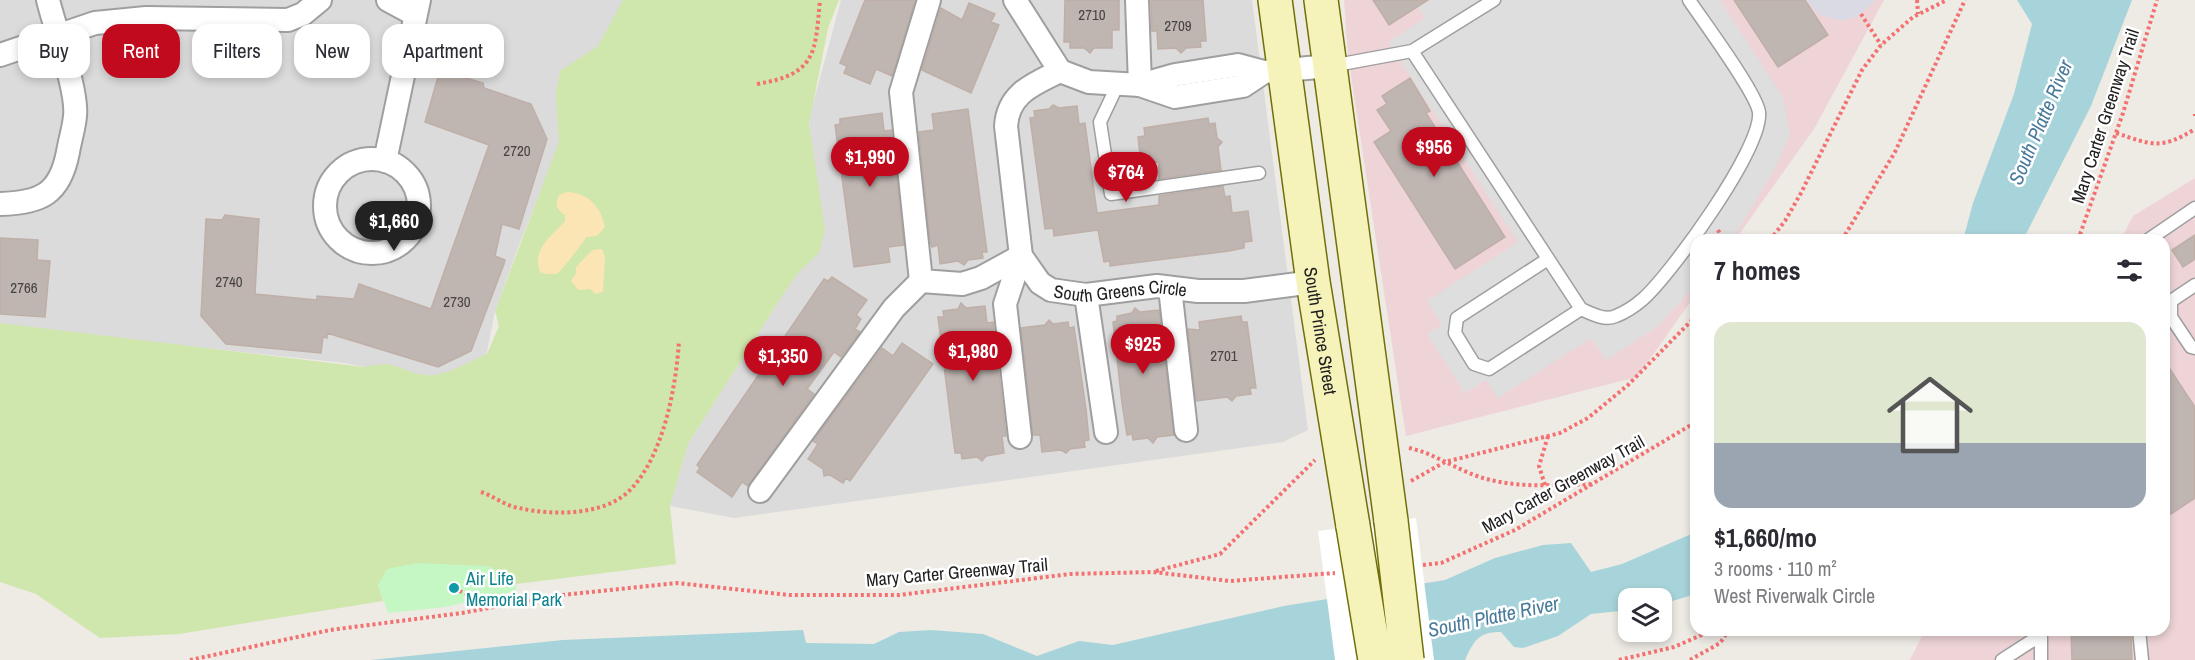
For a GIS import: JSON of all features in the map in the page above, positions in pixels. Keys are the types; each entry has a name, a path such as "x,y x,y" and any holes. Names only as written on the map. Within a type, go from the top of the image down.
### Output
{"street":[{"path":"48,0 53,24"},
{"path":"90,25 146,18 288,20 303,14 320,0"},
{"path":"385,161 416,7 388,0"},
{"path":"921,281 901,92 930,0"},
{"path":"1015,0 1060,71 1089,82 1129,84 1238,65 1274,72 1329,66"},
{"path":"1129,84 1137,0"},
{"name":"South Prince Street","path":"1275,0 1274,72 1313,282 1375,660"},
{"path":"1321,0 1391,522 1407,660"},
{"path":"0,55 18,49"},
{"path":"1020,437 1005,304 1020,256 1006,116 1015,97 1022,90 1060,71"},
{"path":"0,204 21,204 39,197 55,187 63,175 75,115 74,95 69,78"},
{"path":"367,159 385,161 401,170 413,184 418,201 417,220 408,236 394,248 377,253 358,251 342,243 330,229 325,211 326,193 335,177 349,165 367,159"},
{"path":"760,491 894,308 921,281 962,284 981,278 1020,256"},
{"name":"South Greens Circle","path":"1020,256 1040,283 1051,290 1086,295 1157,286 1244,291 1313,282"},
{"path":"1170,288 1186,430"},
{"path":"1086,295 1106,432"}],"lane":[{"path":"1329,66 1412,51 1494,0"},
{"path":"1689,0 1747,87 1759,111 1757,130 1729,183 1696,234"},
{"path":"1412,51 1581,309 1598,316 1613,318 1644,298 1690,244"},
{"path":"1129,84 1100,122 1111,194 1259,173"},
{"path":"2157,234 2195,208"},
{"path":"1548,259 1457,318 1455,333 1474,364 1490,369 1581,309"},
{"path":"2195,285 2172,301 2171,317 2195,348"},
{"path":"2001,660 2039,636"},
{"path":"2041,636 2041,660"},
{"path":"2140,636 2142,660"}],"path":[{"path":"757,84 787,78 808,62 816,35 820,0"},
{"path":"1917,0 1918,14"},
{"path":"1774,234 1801,193 1856,81 1881,45 1918,14 1947,0"},
{"path":"1846,234 1895,152 1964,0"},
{"name":"Mary Carter Greenway Trail","path":"2080,234 2116,133 2157,0"},
{"path":"1861,14 1881,45"},
{"path":"2116,133 2153,146 2178,140 2195,129"},
{"path":"1403,485 1445,462 1560,433 1588,418 1628,385 1690,322"},
{"path":"481,492 519,508 570,514 597,507 623,496 640,476 662,433 674,385 679,341"},
{"name":"Mary Carter Greenway Trail","path":"1419,565 1441,563 1515,530 1690,426"},
{"path":"1545,485 1539,466 1548,436"},
{"path":"1406,448 1478,477 1526,485 1593,484"},
{"path":"1153,572 1220,554 1315,460"},
{"name":"Mary Carter Greenway Trail","path":"190,660 330,630 553,596 677,583 789,595 899,595 1070,574 1153,572 1230,581 1342,572"},
{"path":"454,588 492,607"},
{"path":"1618,660 1674,647 1699,636"},
{"path":"1690,660 1720,642 1724,636"}],"shaded area":[{"path":"0,0 623,0 600,45 519,245 495,311 486,357 446,383 345,363 0,326"},
{"path":"841,0 1252,0 1308,430 1283,442 734,518 670,506 688,444 820,236 809,119"},
{"path":"1344,0 1884,0 1814,129 1739,234 1690,234 1690,302 1637,377 1406,436 1348,56"},
{"path":"1423,0 1720,0 1783,98 1790,135 1773,172 1736,234 1690,234 1690,291 1657,327 1606,360 1591,338 1498,398 1486,380 1465,393 1427,334 1442,325 1427,301 1518,242 1388,42 1425,18 1416,4"},
{"path":"1806,0 1876,0 1858,16 1845,20 1831,19 1819,14"},
{"path":"2195,178 2195,660 1910,660 1922,636 2170,636 2170,234 2124,234 2133,216"}],"green space":[{"path":"623,0 839,0 828,28 809,124 825,230 819,253 798,273 780,299 688,444 670,506 676,564 516,584 489,566 378,585 383,601 179,634 100,638 36,594 0,582 0,323 364,367 383,364 424,375 448,372 487,354 499,326 495,311 559,142 556,94 560,71 598,46"},
{"path":"417,563 489,566 516,584 516,591 445,607 388,613 378,585 387,569"}],"sand":[{"path":"566,192 580,195 592,202 600,213 605,227 597,236 586,237 557,274 546,274 540,272 538,257 549,237 565,221 565,215 557,204 559,195"},
{"path":"602,249 605,257 603,292 596,294 590,289 578,290 571,281 576,273 576,267 592,250"}],"water":[{"name":"South Platte River","path":"2017,0 2132,0 2091,106 2026,234 1965,234 1973,203 2014,94 2032,24"},
{"name":"South Platte River","path":"1690,535 1690,596 1672,601 1672,588 1618,588 1618,611 1591,614 1558,636 1523,648 1514,647 1501,632 1487,634 1478,638 1465,660 371,660 563,640 803,630 806,643 874,644 899,632 931,630 983,634 1037,656 1079,641 1113,645 1284,606 1445,580 1495,558 1543,545 1571,543 1591,572 1622,564"}],"pier":[{"path":"1416,518 1434,660 1335,660 1318,531"}],"building":[{"path":"865,0 915,0 892,76 876,69 870,84 844,73 847,66 840,63"},
{"path":"1065,0 1119,0 1119,30 1112,30 1112,48 1094,48 1090,53 1084,48 1070,48 1070,42 1064,42"},
{"path":"1151,0 1203,0 1206,41 1200,41 1201,47 1186,48 1181,53 1176,48 1158,49 1157,31 1152,31"},
{"path":"1373,0 1428,0 1389,25"},
{"path":"1734,0 1805,0 1828,35 1778,67"},
{"path":"969,3 995,14 991,22 999,25 971,93 922,70 941,8 962,20"},
{"path":"438,78 466,78 483,83 484,88 531,104 547,139 519,229 502,224 495,256 505,260 471,351 438,367 327,333 327,338 323,337 321,353 226,344 201,316 206,219 222,220 225,215 259,219 255,294 317,300 317,296 354,299 359,284 431,309 489,145 425,122"},
{"path":"1410,78 1430,111 1426,113 1505,237 1455,269 1374,142 1391,131 1377,110 1387,104 1382,96"},
{"path":"1053,105 1059,108 1077,106 1079,124 1085,123 1097,213 1159,205 1159,196 1223,186 1225,197 1230,196 1232,213 1248,211 1252,241 1244,242 1244,248 1229,251 1110,266 1110,261 1104,262 1098,230 1054,236 1053,228 1045,229 1030,118 1035,117 1034,111 1049,109"},
{"path":"968,109 987,252 982,252 983,258 968,260 964,265 958,261 940,264 938,245 932,247 930,241 919,132 934,130 932,114"},
{"path":"882,113 884,131 891,130 892,135 904,245 888,247 890,262 854,267 835,125 840,124 840,119"},
{"path":"1208,118 1209,124 1215,123 1217,138 1222,142 1218,147 1221,170 1159,179 1159,162 1141,164 1138,137 1145,136 1144,128"},
{"path":"2195,235 2195,259 2183,267 2172,250"},
{"path":"0,238 38,240 37,260 50,261 45,317 0,314"},
{"path":"832,277 867,300 856,315 861,319 855,329 860,332 841,357 834,352 807,389 814,394 748,486 742,482 732,497 697,472 700,468 697,465 824,279 828,281"},
{"path":"961,303 966,308 985,306 987,323 993,322 1006,436 1002,436 1004,453 986,456 982,461 977,457 962,459 961,453 955,453 938,317 944,317 943,311 958,309"},
{"path":"1135,308 1140,312 1159,310 1174,435 1157,437 1153,443 1148,438 1133,440 1132,434 1127,435 1122,403 1113,322 1117,321 1117,316 1132,313"},
{"path":"1241,316 1242,322 1247,322 1256,388 1250,388 1251,394 1236,396 1232,401 1227,397 1196,401 1188,329 1200,330 1199,322"},
{"path":"1049,320 1053,324 1068,322 1069,328 1074,327 1086,409 1089,440 1084,441 1085,447 1070,449 1066,453 1061,450 1042,452 1040,435 1033,435 1021,328 1045,325"},
{"path":"902,343 933,364 850,481 846,478 843,483 830,475 824,476 823,469 808,459 818,444 813,441 882,348 893,356"},
{"path":"2170,369 2195,407 2195,498 2171,514"},
{"path":"2071,636 2131,637 2132,660 2072,660"}],"place":[{"name":"Air Life Memorial Park","path":"454,588"}]}
